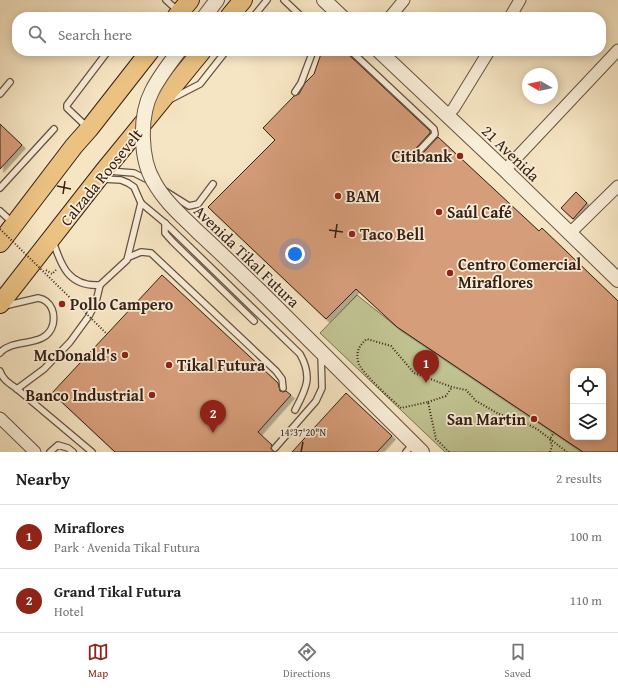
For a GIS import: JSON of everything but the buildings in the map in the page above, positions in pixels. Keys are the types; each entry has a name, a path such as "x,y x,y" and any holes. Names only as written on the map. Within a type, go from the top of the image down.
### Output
{"highway":[{"path":"233,12 243,0"},
{"path":"0,243 8,227 89,129 143,56"},
{"name":"Calzada Roosevelt","path":"0,306 101,175 159,106 198,56"}],"street":[{"path":"208,12 217,0"},
{"path":"324,0 337,12"},
{"path":"394,12 404,0"},
{"path":"513,12 520,0"},
{"path":"505,170 618,50"},
{"name":"Avenida Tikal Futura","path":"175,56 151,92 145,116 143,138 146,164 153,182 169,204 260,290 414,449"},
{"name":"21 Avenida","path":"384,56 505,170 618,280"},
{"path":"447,116 454,108 486,56"},
{"path":"570,233 618,186"},
{"path":"0,418 35,452"}],"lane":[{"path":"166,0 182,10"},
{"path":"257,12 267,0"},
{"path":"284,0 297,12"},
{"path":"89,129 67,108 67,105 104,56"},
{"path":"159,106 200,84 222,56"},
{"path":"295,92 307,71 310,56"},
{"path":"356,56 434,129 435,134 420,150"},
{"path":"0,94 10,82"},
{"path":"0,188 54,129"},
{"path":"101,175 125,171 134,173 149,180 189,206 198,204 213,184"},
{"path":"101,175 128,182 134,187 141,203 165,223 300,354 305,364 307,376 306,388 295,410"},
{"path":"129,257 141,203"},
{"path":"0,211 8,227"},
{"path":"165,223 166,233 173,242 254,321"},
{"path":"52,238 60,263 74,280 91,286 100,285"},
{"path":"17,388 44,369 70,342 89,316 96,302 100,285 129,257 141,252 151,253 276,371 282,378 283,388"},
{"path":"0,306 38,298 43,299 50,304 54,314 52,326 45,336 34,342 4,348 0,353"},
{"path":"275,448 316,401 322,388 321,352"},
{"path":"0,371 2,377 92,452"},
{"path":"50,452 58,445 68,448 73,452"}],"path":[{"path":"8,227 107,334"},
{"path":"46,269 52,274"},
{"path":"452,387 446,396 401,408 371,379 359,364 358,353 361,344 368,339 391,346 414,373 452,387 466,390 476,401 499,414 520,420 537,429 567,452"},
{"path":"428,402 436,439 449,452"},
{"path":"550,452 552,446 550,439 554,432"}],"green space":[{"path":"357,295 397,327 583,452 445,452 320,333"}],"place":[{"name":"Citibank","path":"460,156"},
{"name":"BAM","path":"338,196"},
{"name":"Saúl Café","path":"439,212"},
{"name":"Taco Bell","path":"352,234"},
{"name":"Centro Comercial Miraflores","path":"450,273"},
{"name":"Pollo Campero","path":"62,304"},
{"name":"McDonald's","path":"125,355"},
{"name":"Tikal Futura","path":"169,365"},
{"name":"Miraflores","path":"426,383"},
{"name":"Banco Industrial","path":"152,395"},
{"name":"San Martin","path":"534,419"},
{"name":"Grand Tikal Futura","path":"213,433"}]}
